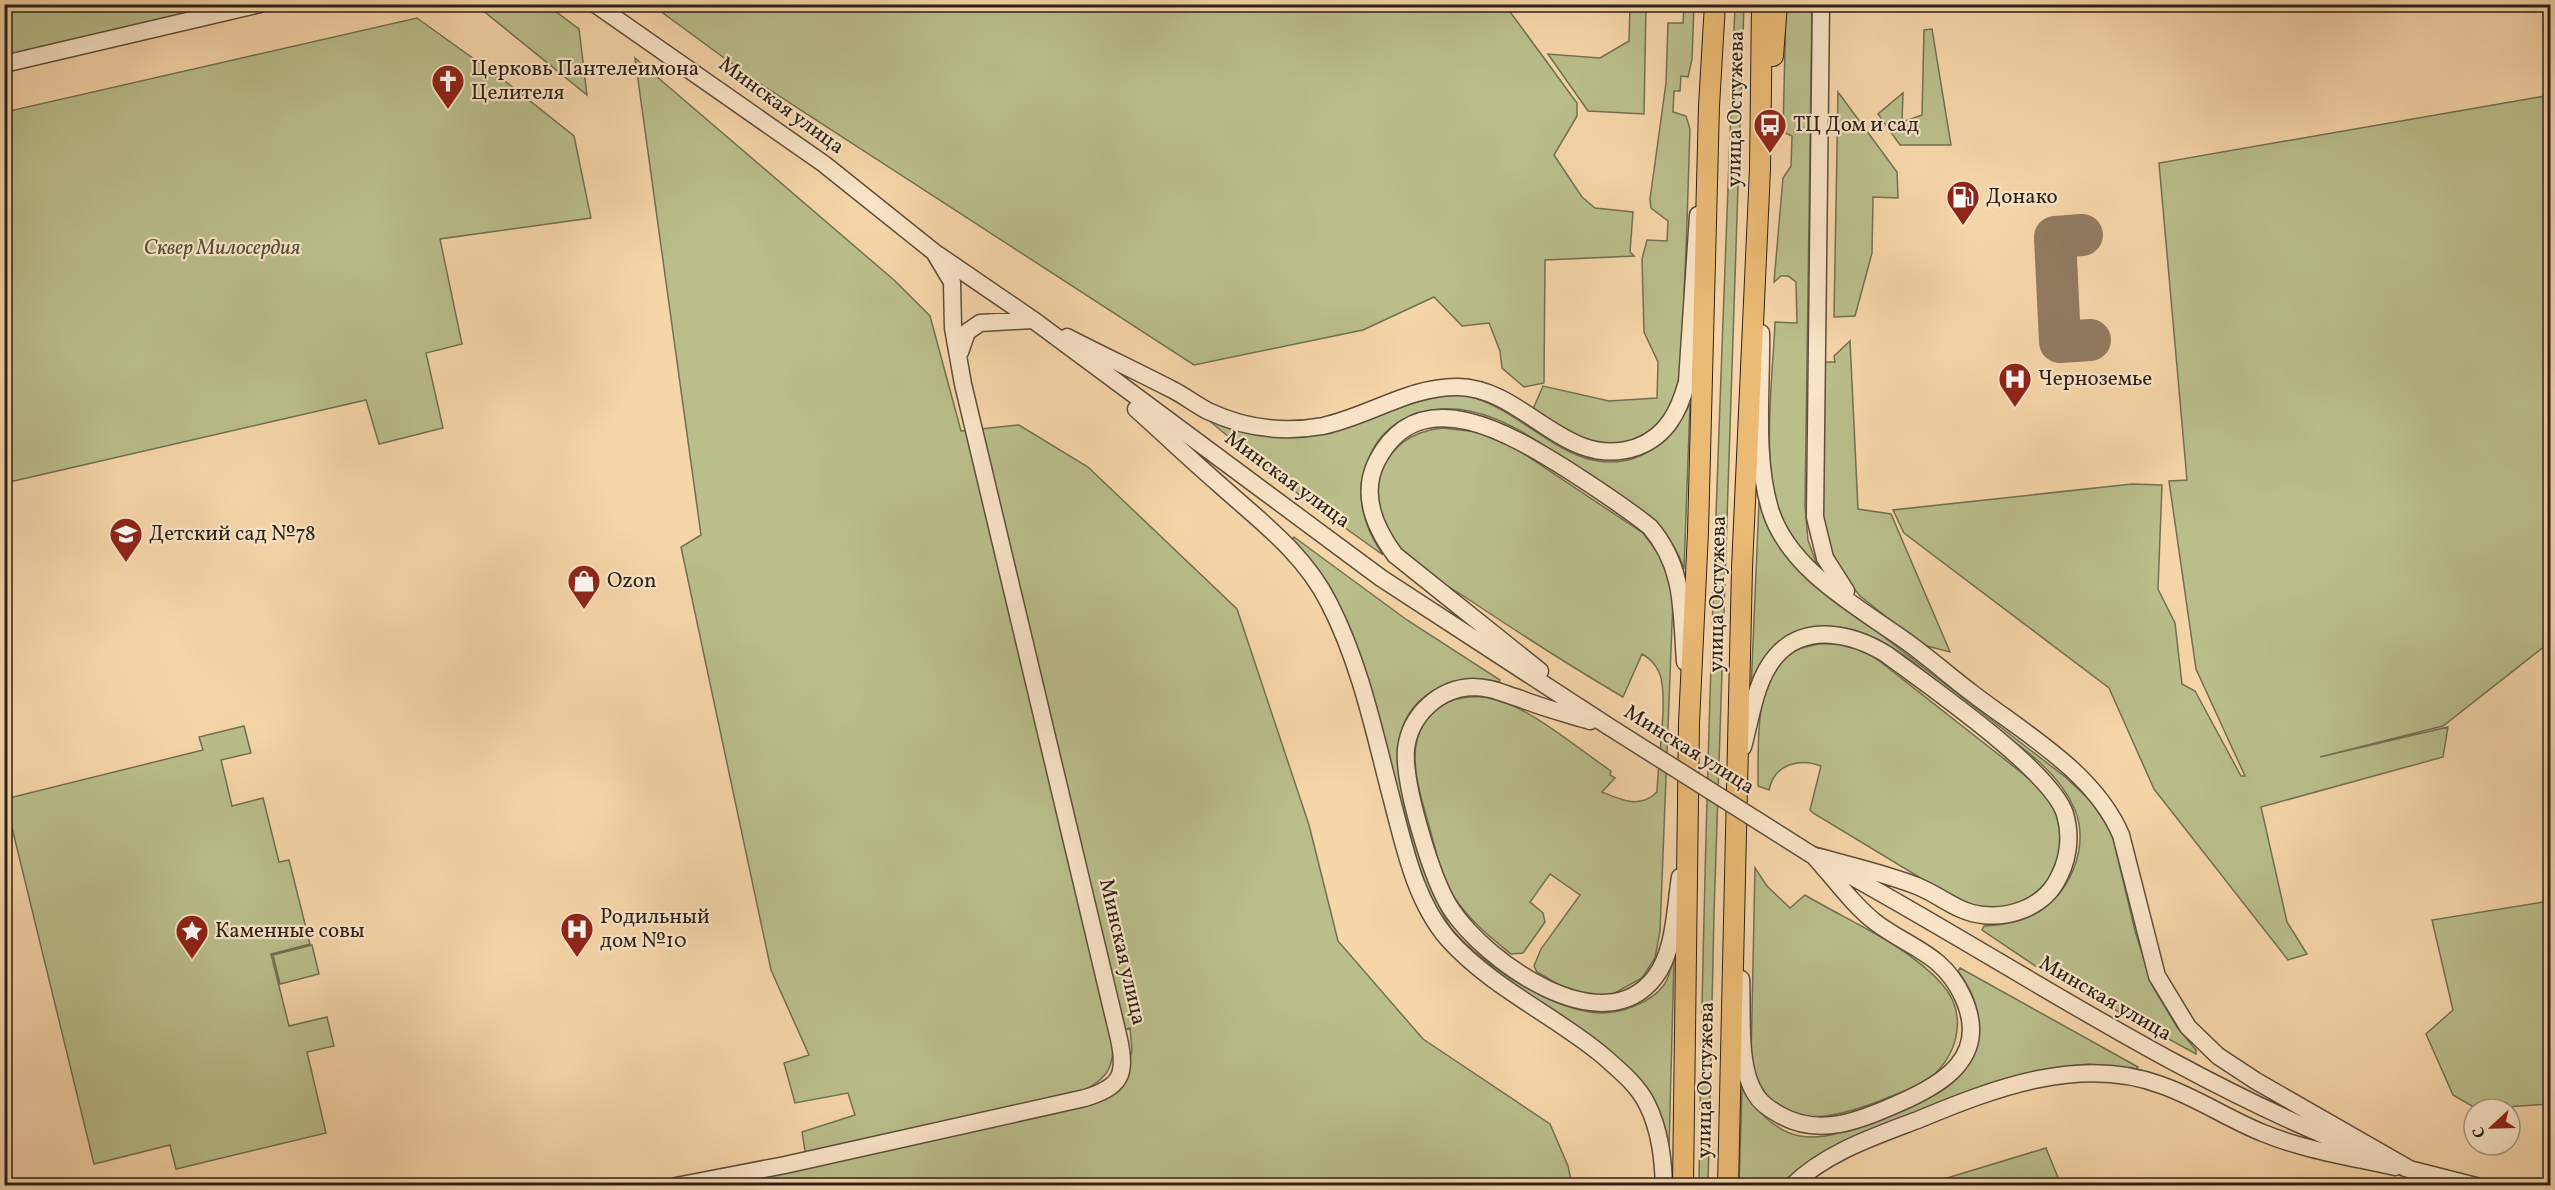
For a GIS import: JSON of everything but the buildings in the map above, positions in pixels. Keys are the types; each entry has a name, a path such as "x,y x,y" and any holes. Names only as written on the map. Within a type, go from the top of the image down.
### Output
{"main road":[{"path":"1708,4 1709,106"},
{"name":"улица Остужева","path":"1683,1185 1689,723 1698,532 1709,106 1715,4"},
{"name":"улица Остужева","path":"1728,1185 1742,568 1760,169 1762,4"},
{"path":"1760,169 1777,4"}],"street":[{"path":"4,64 260,4"},
{"name":"Минская улица","path":"595,4 806,151 934,252 1032,320 1381,578 1812,855 2107,1027 2225,1091 2289,1122 2413,1171 2476,1185"},
{"path":"1821,4 1815,517 1819,542 1831,571 1840,586 1877,621"},
{"path":"960,353 967,332 980,323 1032,320 1176,391 1208,410 1256,427 1276,429 1323,426 1436,388 1459,387 1500,397 1578,446 1605,452 1628,450 1648,443 1671,422 1678,411 1687,382 1693,262 1709,106"},
{"path":"1760,169 1762,456 1770,510 1785,538 1817,576 2040,745 2082,780 2106,807 2121,835 2157,976 2179,1015 2202,1041 2218,1056 2256,1081 2413,1171"},
{"name":"Минская улица","path":"676,1185 785,1165 1085,1098 1113,1087 1123,1069 1119,1039 963,384 960,353 953,328 952,282 934,252"},
{"path":"1066,346 1272,528 1311,573 1329,602 1354,663 1402,837 1421,895 1433,917 1446,937 1474,964 1570,1029 1619,1069 1639,1091 1647,1105 1660,1142 1664,1185"},
{"path":"1608,726 1395,555 1379,532 1370,507 1370,487 1374,466 1384,448 1397,434 1418,423 1438,418 1457,418 1480,423 1533,447 1650,527 1670,553 1679,582 1689,723"},
{"path":"1739,760 1756,698 1775,657 1797,641 1812,636 1843,635 1868,644 1886,654 2023,761 2059,803 2069,835 2063,867 2045,896 2023,909 1996,916 1981,915 1959,908 1918,886 1812,855"},
{"path":"1608,726 1496,689 1472,687 1449,692 1428,705 1414,722 1406,748 1407,768 1426,847 1442,894 1453,912 1477,938 1505,962 1545,987 1584,1003 1605,1005 1624,1000 1642,990 1656,977 1665,960 1688,832"},
{"path":"1736,877 1744,1061 1752,1088 1766,1107 1791,1121 1817,1126 1848,1122 1920,1094 1948,1078 1964,1057 1971,1037 1970,1017 1963,997 1938,962 1922,949 1875,922 1812,855"},
{"path":"1792,1185 1841,1152 1949,1107 2031,1080 2102,1073 2133,1076 2167,1087 2263,1134 2302,1146 2413,1171"}],"green space":[{"path":"5,4 228,5 5,56"},
{"path":"1744,4 1714,914 1708,1185 1699,1186 1709,743 1729,152 1735,5"},
{"path":"476,5 547,5 579,29 587,95"},
{"path":"652,5 1505,5 1577,103 1577,116 1554,155 1582,197 1595,208 1633,212 1630,252 1634,256 1545,260 1544,383 1524,387 1502,368 1500,351 1489,323 1462,326 1434,297 1363,330 1194,365 750,77"},
{"path":"1630,5 1646,5 1644,114 1588,111 1548,54 1600,58 1629,41"},
{"path":"1684,5 1694,5 1692,59 1688,77 1681,76 1680,91 1674,91 1673,112 1686,116 1690,129 1683,341 1677,388 1667,413 1648,432 1623,444 1596,444 1571,434 1533,409 1543,386 1609,401 1657,398 1658,362 1644,332 1642,259 1647,240 1667,241 1668,221 1651,208 1650,199 1666,83 1668,23 1683,23"},
{"path":"1786,5 1812,5 1805,506 1808,540 1817,565 1787,530 1778,509 1770,458 1770,400 1775,322 1797,323 1796,282 1788,276 1781,276 1774,282 1783,178 1791,166 1792,136 1783,132"},
{"name":"Сквер Милосердия","path":"417,18 510,85 574,136 591,218 440,239 462,344 426,353 443,428 379,444 366,400 5,483 5,112"},
{"path":"1932,29 1951,145 1900,145 1878,114 1903,93 1902,122 1922,115 1924,30"},
{"path":"635,58 894,280 930,316 961,431 1019,425 1088,467 1237,609 1309,825 1338,941 1423,1039 1550,1124 1568,1166 1572,1185 727,1185 807,1164 1090,1102 1120,1090 1132,1051 1130,1028 1113,1034 1111,1064 1108,1071 1097,1083 1078,1094 806,1157 802,1132 855,1115 848,1093 795,1103 784,1063 809,1055 771,970 681,547 701,535"},
{"path":"1838,92 1897,172 1898,198 1873,197 1872,253 1855,316 1834,317"},
{"path":"2550,95 2550,642 2443,726 2320,757 2448,727 2443,757 2261,807 2287,922 2307,954 2288,960 2154,789 2109,688 1904,533 1893,510 2132,484 2162,485 2158,589 2175,623 2182,684 2195,691 2241,776 2245,776 2196,669 2169,481 2187,480 2159,163"},
{"path":"1850,341 1858,509 1891,514 1950,652 1923,645 1860,596 1834,563 1822,513 1825,362 1835,362 1834,356"},
{"path":"1465,395 1502,410 1557,445 1578,455 1598,461 1616,462 1650,451 1665,439 1690,404 1684,569 1668,538 1644,513 1525,434 1503,422 1481,414 1458,409 1435,410 1403,420 1379,439 1371,452 1364,473 1361,497 1370,533 1383,555 1302,497 1207,419 1233,429 1257,434 1279,437 1301,436 1344,426 1428,399"},
{"path":"1442,428 1478,432 1512,446 1643,533 1666,564 1673,599 1660,931 1655,958 1642,978 1613,994 1592,996 1561,986 1537,972 1534,966 1541,949 1580,895 1550,874 1530,902 1543,913 1545,922 1523,953 1511,954 1480,928 1460,906 1446,882 1437,858 1418,782 1415,764 1416,747 1420,731 1429,717 1443,705 1467,697 1491,698 1521,709 1611,771 1610,775 1615,778 1602,792 1623,800 1637,802 1644,800 1657,792 1663,708 1660,675 1650,659 1642,654 1623,697 1437,580 1400,549 1388,532 1381,515 1378,488 1382,470 1392,453 1406,440 1423,432"},
{"path":"1759,502 1779,546 1809,579 2064,776 2089,799 2102,815 2113,838 2135,931 2153,987 2177,1027 2196,1050 2196,1054 2037,967 1982,930 1984,926 2021,920 2046,907 2066,884 2078,855 2079,825 2075,810 2067,794 2056,780 2030,754 1894,648 1850,629 1826,627 1802,631 1783,640 1763,662 1751,690"},
{"path":"1294,537 1407,620 1500,680 1499,682 1484,679 1462,680 1433,691 1409,713 1400,737 1402,778 1415,836 1433,892 1452,929 1480,957 1540,995 1561,1004 1599,1013 1616,1012 1651,997 1666,982 1674,959 1669,1149 1658,1112 1471,955 1435,911 1415,863 1378,719 1292,540"},
{"path":"1819,644 1845,644 1873,656 2036,784 2054,809 2061,835 2061,850 2056,865 2049,878 2038,890 2012,905 1996,908 1977,906 1947,894 1810,810 1821,766 1804,763 1789,765 1776,774 1769,790 1758,786 1760,713 1770,678 1793,652"},
{"path":"244,726 251,753 221,760 232,806 263,798 279,862 289,860 310,944 271,954 289,1026 327,1017 334,1046 307,1052 326,1133 176,1169 170,1145 94,1164 5,799 203,750 199,737"},
{"path":"1755,868 1767,886 1790,908 1805,895 1895,945 1928,970 1942,984 1956,1010 1956,1037 1945,1062 1935,1073 1908,1090 1861,1108 1821,1117 1802,1116 1786,1111 1771,1101 1760,1084 1751,1060"},
{"path":"2550,901 2550,1104 2522,1106 2522,1097 2462,1097 2462,1100 2453,1095 2426,1034 2453,1010 2432,920"},
{"path":"312,945 319,974 280,984 273,955"},
{"path":"1960,968 2138,1067 2135,1070 2088,1064 1985,1085 1815,1157 1780,1185 1739,1186 1742,1088 1759,1111 1782,1130 1800,1136 1821,1137 1841,1132 1917,1103 1935,1095 1954,1081 1967,1057 1977,1020 1975,1001 1958,971"},
{"path":"2046,1148 2061,1185 1924,1185"}],"taxiway":[{"path":"2082,235 2055,237 2060,342 2090,340"}],"place":[{"name":"Церковь Пантелеимона Целителя","path":"448,110"},
{"name":"ТЦ Дом и сад","path":"1770,154"},
{"name":"Донако","path":"1963,226"},
{"name":"Черноземье","path":"2015,408"},
{"name":"Детский сад №78","path":"126,563"},
{"name":"Ozon","path":"584,610"},
{"name":"Родильный дом №10","path":"577,958"},
{"name":"Каменные совы","path":"192,960"}]}
